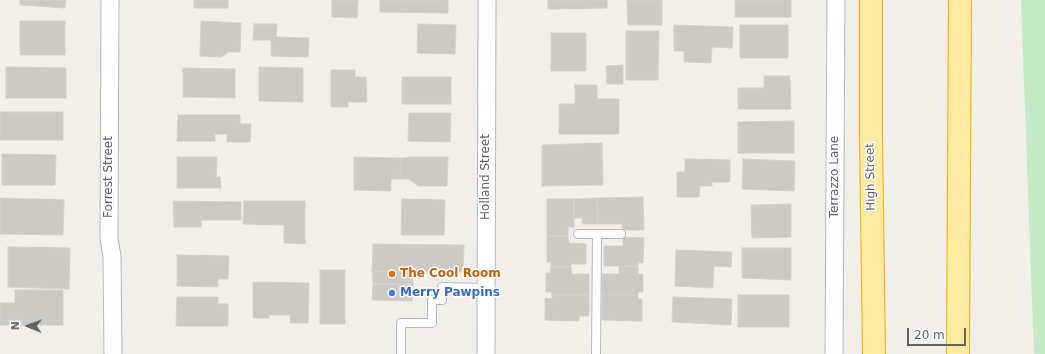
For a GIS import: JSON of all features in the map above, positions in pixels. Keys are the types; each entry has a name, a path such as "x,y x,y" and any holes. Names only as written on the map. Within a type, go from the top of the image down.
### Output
{"highway":[{"name":"High Street","path":"871,0 874,354"},
{"path":"958,354 960,0"}],"street":[{"name":"Forrest Street","path":"110,0 109,238 112,256 113,354"},
{"name":"Holland Street","path":"486,0 486,354"},
{"name":"Terrazzo Lane","path":"831,350 836,0"}],"lane":[{"path":"578,234 621,234"},
{"path":"596,354 597,234"},
{"path":"401,354 401,323 432,323 432,300 442,300 442,287 486,288"}],"green space":[{"path":"1021,0 1045,0 1045,354 1034,354"}],"building":[{"path":"20,0 66,0 65,8 20,5"},
{"path":"194,0 228,0 228,8 194,8"},
{"path":"332,0 358,0 357,18 332,17"},
{"path":"380,0 448,0 448,13 380,12"},
{"path":"548,0 607,0 607,8 548,9"},
{"path":"627,0 662,0 662,25 628,25"},
{"path":"735,0 791,0 791,17 735,17"},
{"path":"20,21 65,21 65,55 20,55"},
{"path":"201,21 241,23 240,52 228,52 222,57 200,56"},
{"path":"254,24 277,24 276,37 309,38 308,57 271,56 271,40 253,40"},
{"path":"418,24 456,25 455,54 417,53"},
{"path":"674,25 733,27 732,48 712,47 711,63 684,62 684,51 674,51"},
{"path":"740,25 788,25 788,58 740,58"},
{"path":"626,31 659,31 658,80 626,80"},
{"path":"551,33 586,33 586,71 551,71"},
{"path":"623,65 623,84 607,84 606,66"},
{"path":"6,67 66,68 66,98 6,98"},
{"path":"259,67 303,68 303,102 259,101"},
{"path":"183,68 235,69 235,98 183,97"},
{"path":"331,70 355,70 355,77 366,77 367,102 348,102 348,107 331,107"},
{"path":"764,76 790,76 791,109 738,109 738,88 764,88"},
{"path":"402,77 451,77 451,104 402,104"},
{"path":"575,85 597,85 597,99 619,99 619,134 559,134 559,104 575,104"},
{"path":"0,112 63,112 63,140 0,140"},
{"path":"409,113 451,113 450,142 408,141"},
{"path":"178,115 240,115 240,124 251,124 250,142 227,142 227,134 215,134 215,141 177,141"},
{"path":"794,121 794,153 738,153 738,122"},
{"path":"602,143 603,185 542,186 542,145"},
{"path":"2,154 56,155 55,185 2,185"},
{"path":"177,157 217,157 216,177 220,177 221,188 177,188"},
{"path":"354,157 401,158 400,179 391,179 391,191 354,190"},
{"path":"448,157 447,186 418,186 409,179 400,179 401,158"},
{"path":"685,159 730,160 730,182 712,182 712,186 700,186 699,197 677,197 677,172 685,172"},
{"path":"743,159 795,161 794,191 742,189"},
{"path":"643,197 644,230 622,230 622,224 598,224 597,198"},
{"path":"0,198 64,200 63,235 0,234"},
{"path":"597,198 598,224 582,224 582,218 574,218 574,199"},
{"path":"402,199 445,200 444,235 401,235"},
{"path":"547,199 574,199 574,227 568,227 568,236 547,236"},
{"path":"173,201 241,202 241,220 201,220 201,227 174,227"},
{"path":"244,201 305,201 305,244 284,243 284,225 243,224"},
{"path":"791,204 791,237 752,238 751,205"},
{"path":"547,236 568,236 569,243 586,244 586,264 571,264 571,267 551,267 551,262 547,262"},
{"path":"623,237 644,238 643,263 638,263 638,266 604,266 604,246 623,246"},
{"path":"373,244 464,245 463,272 372,271"},
{"path":"8,247 70,248 69,289 8,287"},
{"path":"742,248 791,248 791,280 742,278"},
{"path":"676,250 732,252 731,267 714,266 713,288 675,286"},
{"path":"177,255 229,256 228,279 218,279 218,287 177,286"},
{"path":"619,266 638,266 638,274 643,274 643,292 638,292 638,295 602,294 602,274 619,274"},
{"path":"551,267 571,267 572,274 589,274 589,295 552,295 552,292 546,292 546,273 550,273"},
{"path":"320,270 345,270 345,324 320,324"},
{"path":"372,271 413,272 413,284 373,284"},
{"path":"253,282 309,283 308,323 290,323 290,315 269,315 269,318 253,318"},
{"path":"373,284 413,284 412,301 372,300"},
{"path":"15,290 63,290 63,325 0,325 0,303 15,303"},
{"path":"602,294 638,295 638,299 642,299 642,321 602,320"},
{"path":"552,295 589,295 589,316 579,316 579,321 545,320 545,298 552,299"},
{"path":"738,295 789,295 789,327 738,327"},
{"path":"177,297 218,297 218,304 228,304 228,326 176,326"},
{"path":"673,297 732,299 731,325 672,322"}],"place":[{"name":"The Cool Room","path":"392,274"},
{"name":"Merry Pawpins","path":"392,293"}]}
